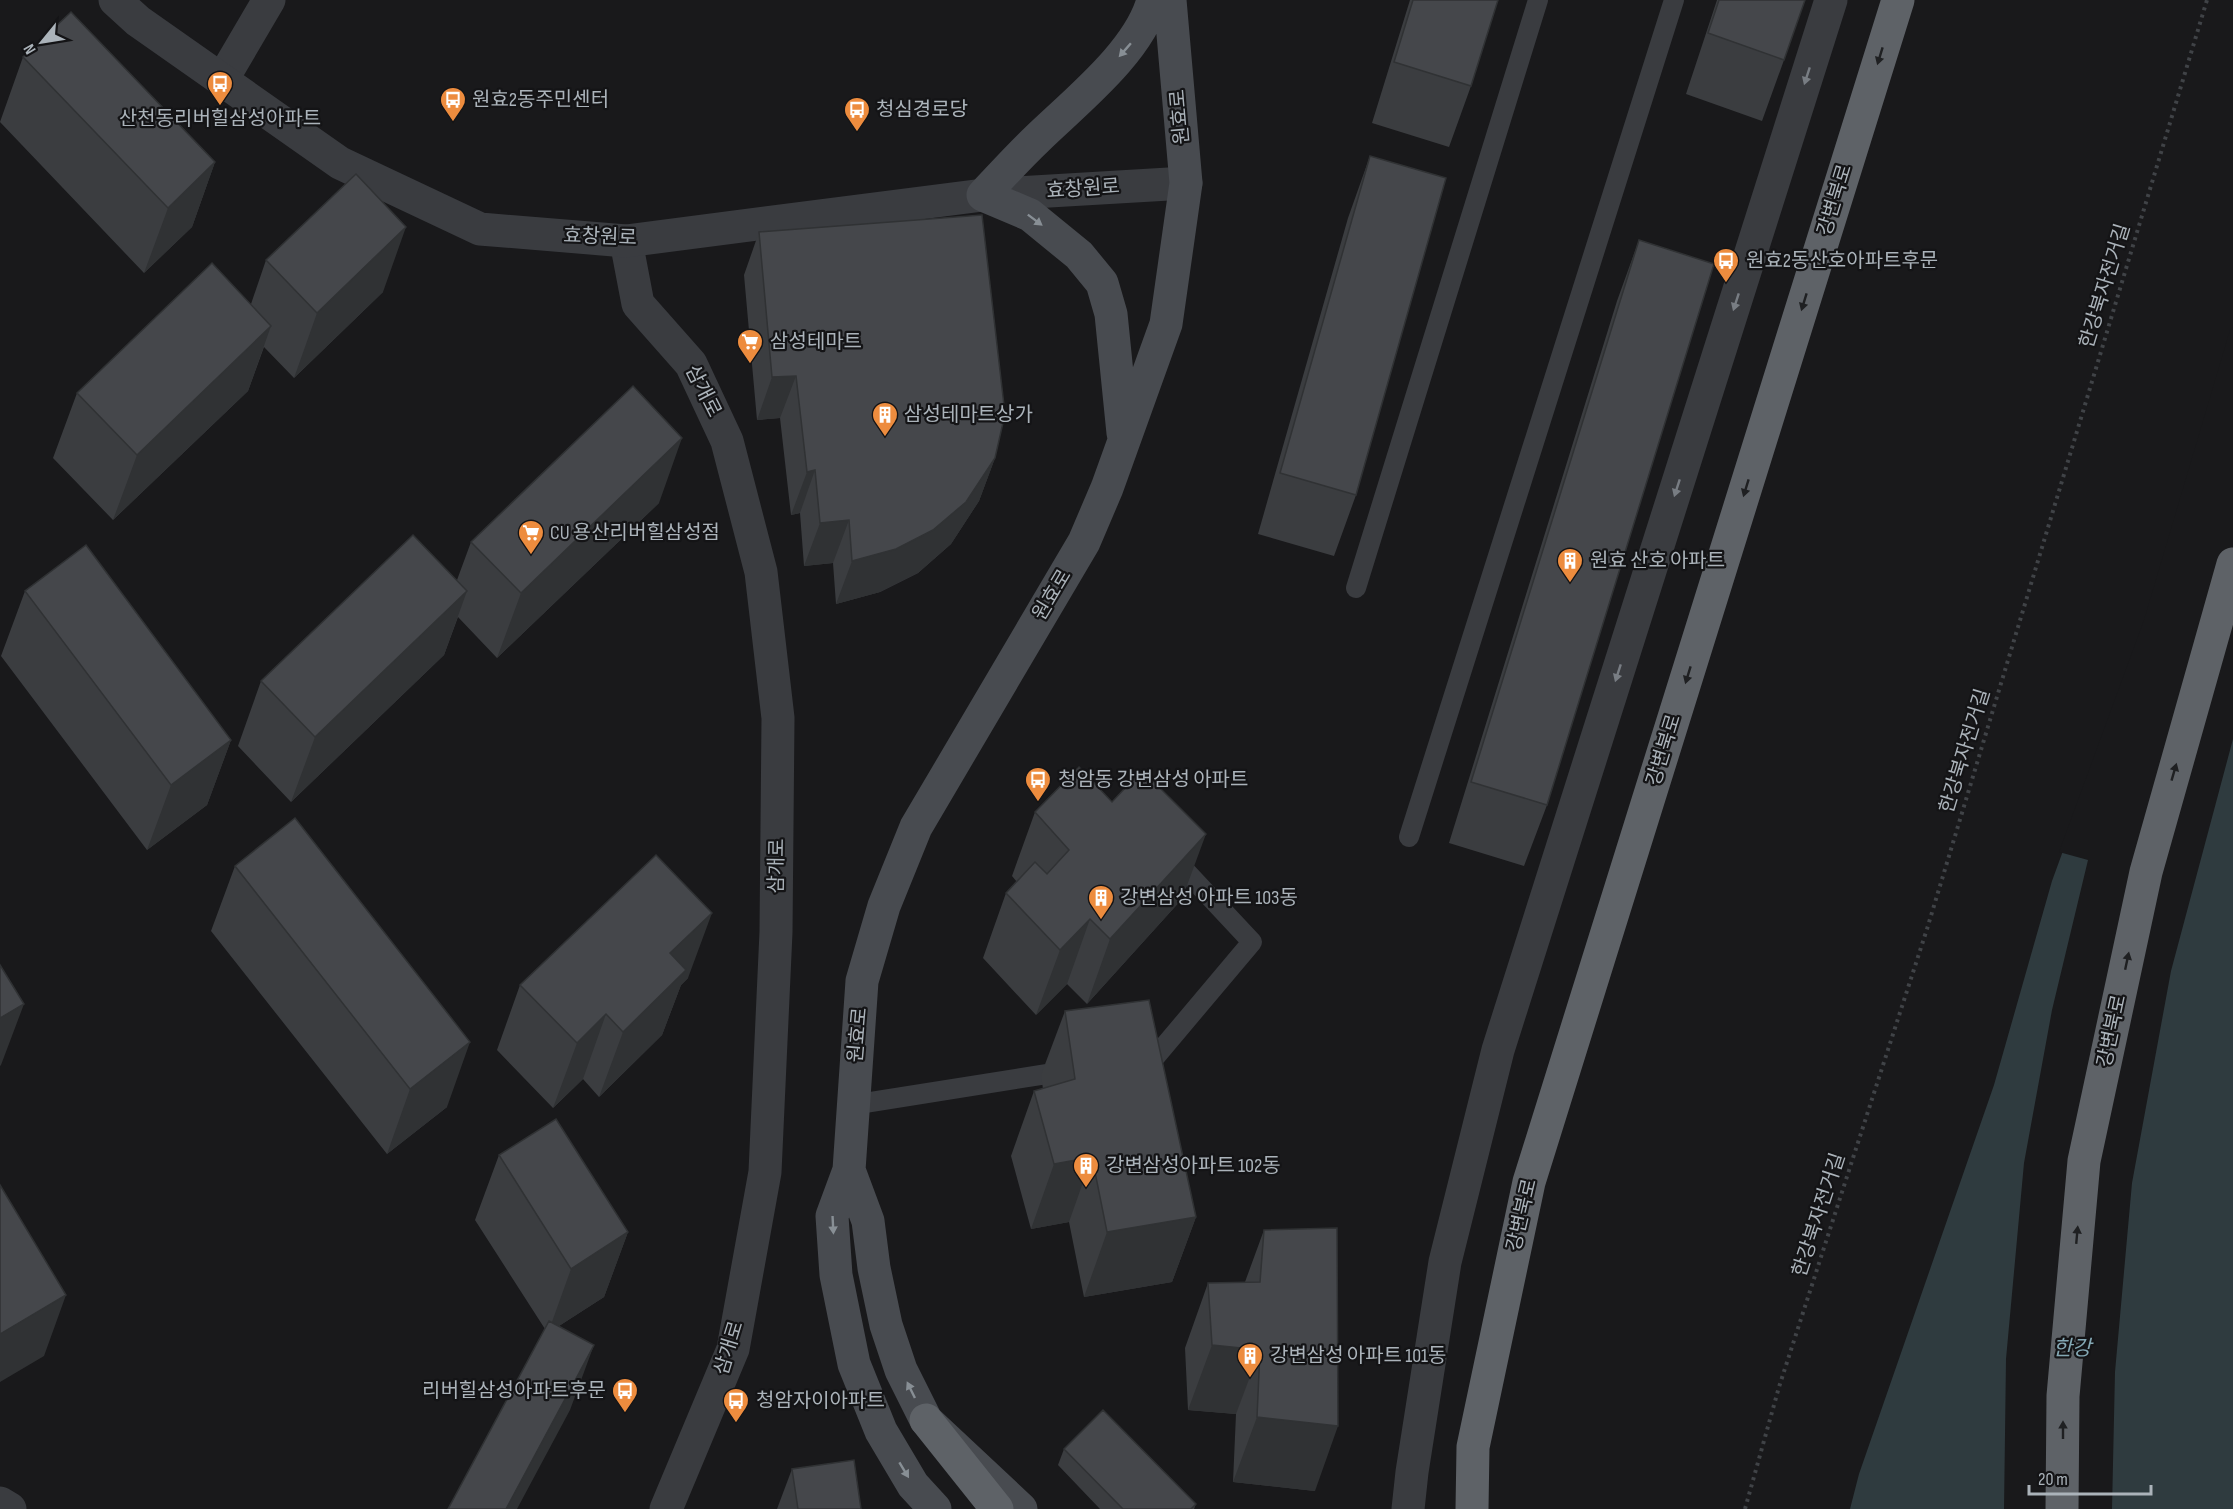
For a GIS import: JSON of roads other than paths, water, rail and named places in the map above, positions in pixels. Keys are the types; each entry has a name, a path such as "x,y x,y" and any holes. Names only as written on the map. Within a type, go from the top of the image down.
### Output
{"highway":[{"name":"강변북로","path":"1472,1509 1473,1447 1529,1182 1898,0"},
{"name":"강변북로","path":"2062,1509 2063,1396 2084,1161 2146,872 2233,564"},
{"path":"926,1420 997,1509"}],"main road":[{"path":"1124,441 1111,314 1102,283 1079,255 1030,215 983,195 1034,141 1099,79 1135,39 1154,0"},
{"name":"원효로","path":"935,1509 913,1485 880,1431 854,1364 836,1275 832,1216 849,1170 862,981 884,906 912,837 997,686 1084,542 1107,488 1166,324 1186,183 1170,0"},
{"name":"원효로","path":"849,1170 868,1221 874,1268 886,1325 901,1370 926,1420 1021,1509"}],"street":[{"name":"효창원로","path":"115,0 138,21 340,163 480,229 626,241 983,195 1186,183"},
{"path":"222,80 269,0"},
{"path":"1408,1509 1445,1262 1498,1050 1831,0"},
{"name":"삼개로","path":"626,241 638,304 691,364 727,441 761,572 778,718 776,932 765,1172 733,1349 666,1509"},
{"path":"0,1503 10,1509"}],"lane":[{"path":"1356,588 1538,0"},
{"path":"1409,837 1674,0"},
{"path":"1121,1062 1156,1056 1252,942 1180,865"},
{"path":"852,1105 1086,1067"}],"water":[{"name":"한강","path":"2233,330 2233,1509 1850,1509 1859,1474 1994,1085 2052,881 2147,621"}],"place":[{"name":"산천동리버힐삼성아파트","path":"220,107"},
{"name":"원효2동주민센터","path":"453,123"},
{"name":"청심경로당","path":"857,133"},
{"name":"원효2동산호아파트후문","path":"1726,284"},
{"name":"삼성테마트","path":"750,365"},
{"name":"삼성테마트상가","path":"885,438"},
{"name":"CU 용산리버힐삼성점","path":"531,556"},
{"name":"원효 산호 아파트","path":"1570,584"},
{"name":"청암동 강변삼성 아파트","path":"1038,803"},
{"name":"강변삼성 아파트 103동","path":"1101,921"},
{"name":"강변삼성아파트 102동","path":"1086,1189"},
{"name":"강변삼성 아파트 101동","path":"1250,1379"},
{"name":"리버힐삼성아파트후문","path":"625,1414"},
{"name":"청암자이아파트","path":"736,1424"}]}
